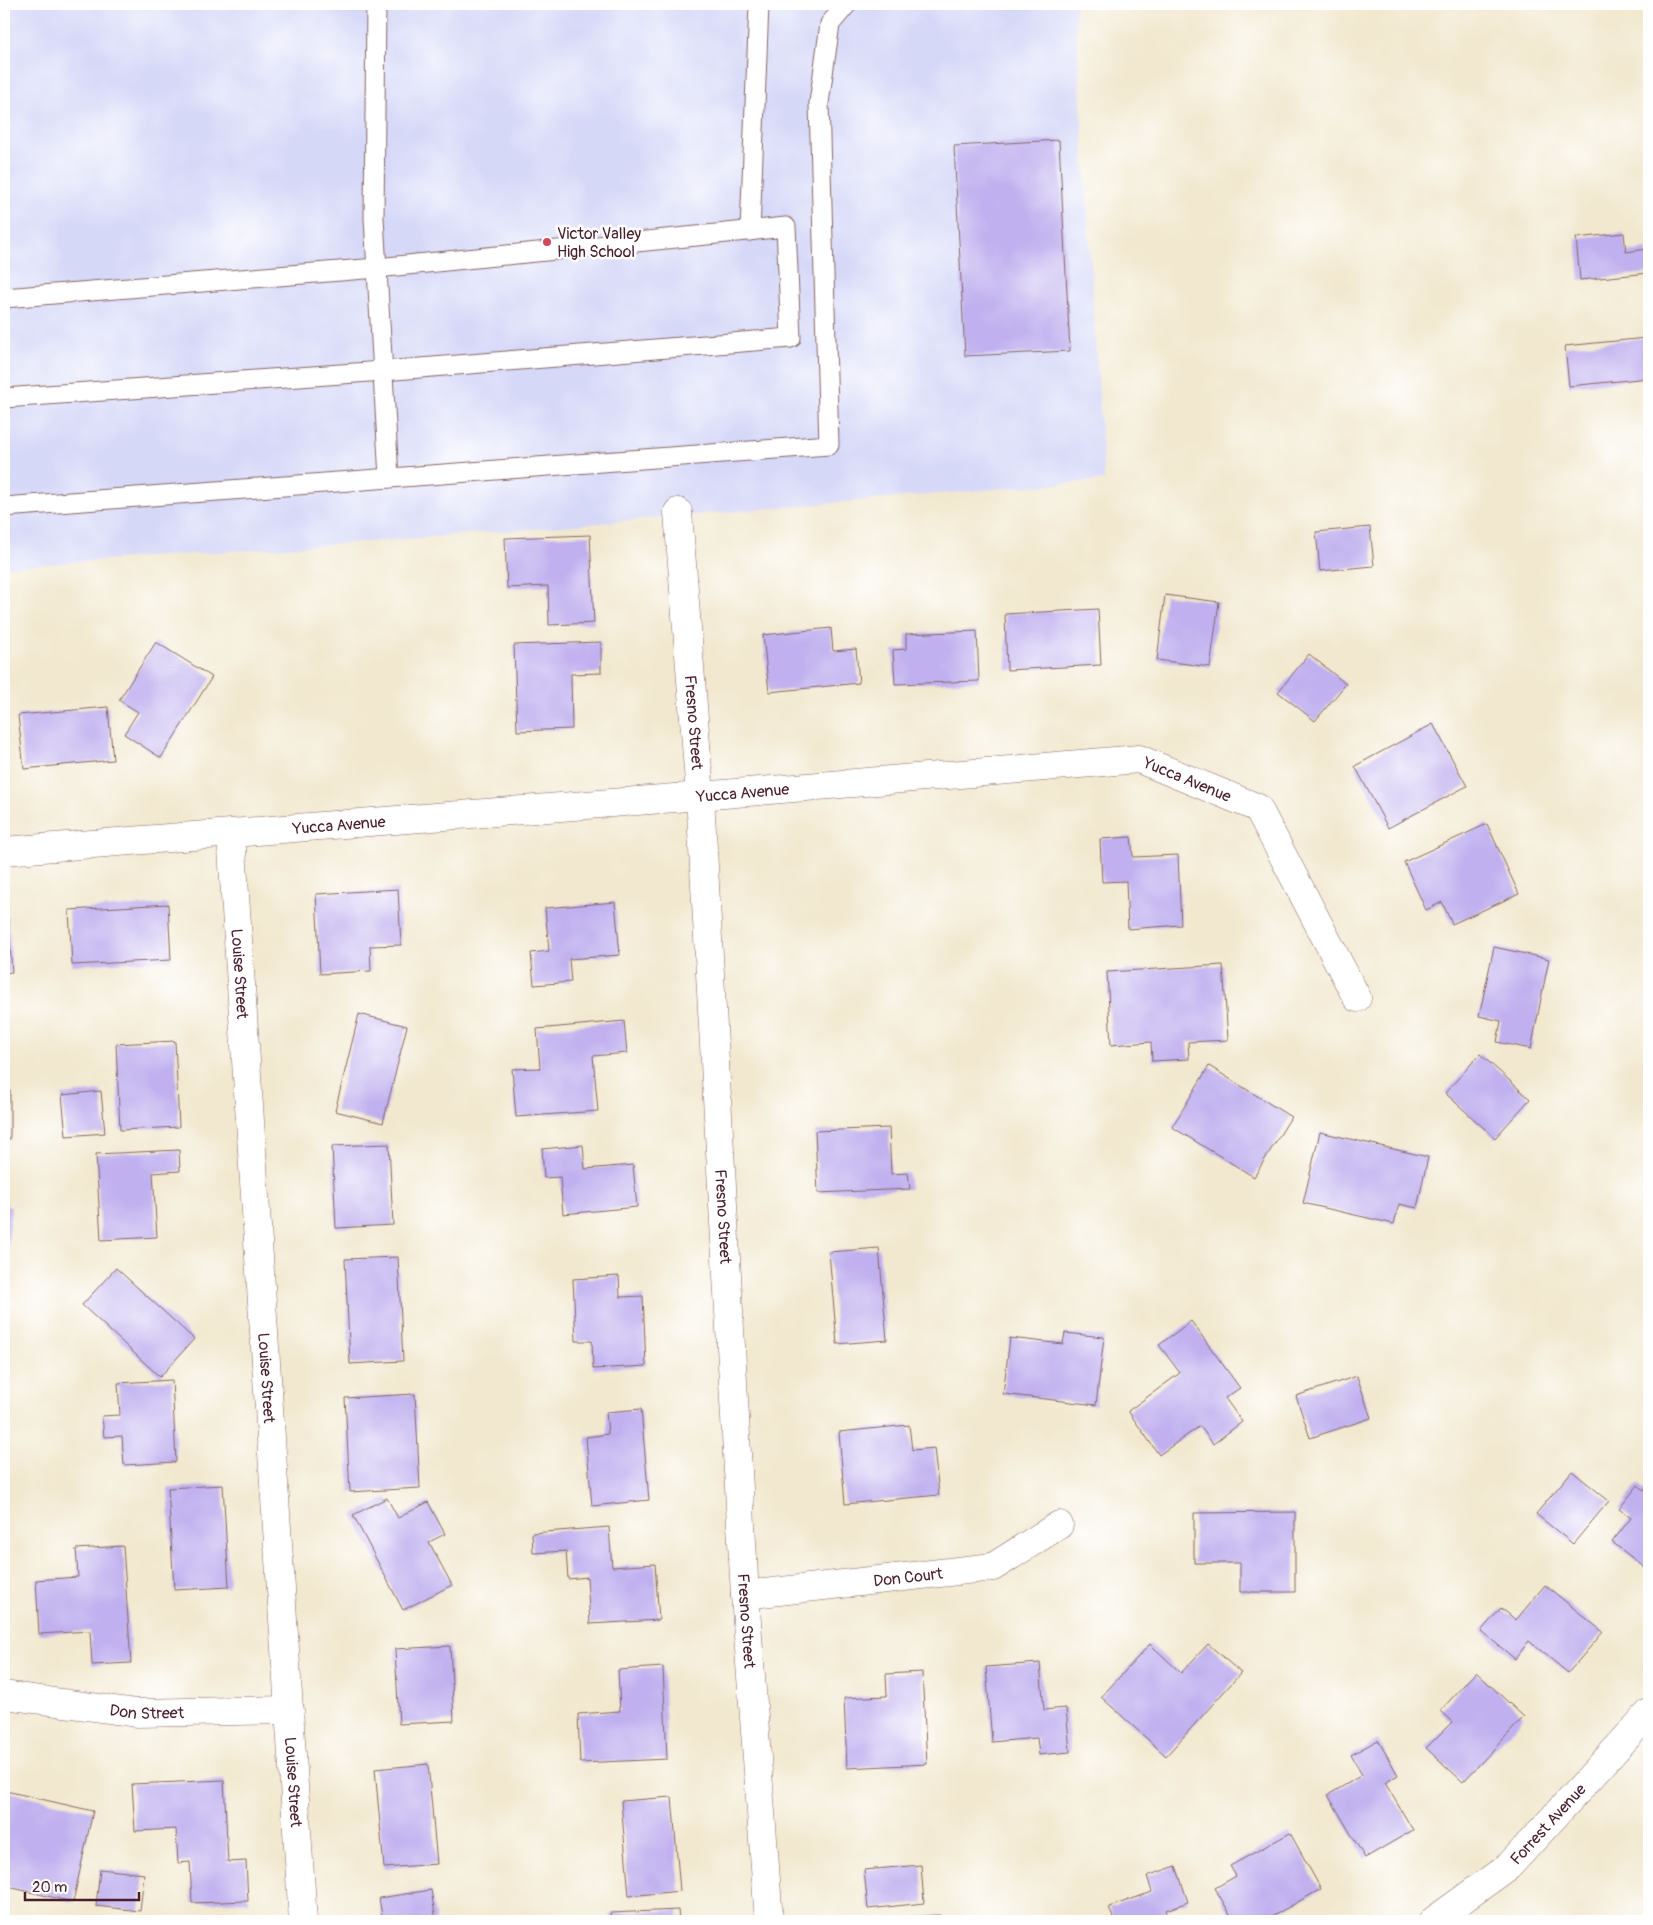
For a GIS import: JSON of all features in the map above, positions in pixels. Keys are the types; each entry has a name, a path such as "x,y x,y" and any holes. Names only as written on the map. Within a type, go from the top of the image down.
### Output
{"street":[{"name":"Fresno Street","path":"678,512 700,796 745,1595 768,1921"},
{"name":"Yucca Avenue","path":"4,851 1139,759 1258,808 1357,998"},
{"name":"Louise Street","path":"231,834 290,1710 302,1921"},
{"name":"Don Court","path":"745,1595 993,1567 1059,1525"},
{"name":"Don Street","path":"4,1695 137,1714 290,1710"},
{"name":"Forrest Avenue","path":"1433,1921 1509,1866 1649,1713"}],"lane":[{"path":"376,4 374,218 389,478"},
{"path":"750,231 759,4"},
{"path":"4,507 829,445 820,103 830,24 847,4"},
{"path":"4,298 377,268 786,228 791,338 383,371 4,398"}],"shaded area":[{"name":"Victor Valley High School","path":"4,4 1075,4 1104,480 422,538 4,567"}],"building":[{"path":"1059,140 1070,351 965,356 954,146"},
{"path":"1624,233 1626,252 1647,249 1649,273 1580,280 1576,238"},
{"path":"1646,338 1649,378 1569,386 1565,346"},
{"path":"1370,527 1374,566 1320,571 1316,532"},
{"path":"590,535 594,623 549,625 548,586 507,588 505,538"},
{"path":"1165,595 1219,602 1210,667 1157,660"},
{"path":"1098,609 1101,665 1007,670 1005,614"},
{"path":"831,628 833,651 856,649 859,683 769,692 763,635"},
{"path":"977,631 979,681 895,684 893,650 906,649 906,634"},
{"path":"156,642 212,677 161,758 124,734 138,712 119,700"},
{"path":"601,642 601,673 571,674 572,729 517,731 514,645"},
{"path":"1309,654 1346,684 1315,721 1278,692"},
{"path":"108,707 113,760 24,769 18,715"},
{"path":"1433,724 1467,786 1388,828 1355,766"},
{"path":"1487,824 1519,894 1452,924 1442,902 1426,910 1404,862"},
{"path":"1131,837 1133,857 1178,855 1181,925 1128,929 1126,881 1102,882 1100,839"},
{"path":"398,889 401,945 370,946 371,971 320,974 316,894"},
{"path":"615,902 620,955 569,959 571,982 534,985 531,953 549,951 545,908"},
{"path":"168,904 171,960 72,965 69,910"},
{"path":"4,918 8,918 12,972 4,973"},
{"path":"1494,947 1549,959 1531,1049 1497,1042 1501,1021 1479,1016"},
{"path":"1223,965 1228,1040 1188,1042 1189,1059 1152,1061 1151,1042 1111,1045 1107,972"},
{"path":"359,1014 407,1026 383,1123 335,1111"},
{"path":"624,1021 627,1053 593,1056 598,1111 516,1117 512,1069 540,1068 537,1029"},
{"path":"175,1041 179,1127 120,1130 116,1044"},
{"path":"1480,1054 1530,1099 1495,1138 1445,1093"},
{"path":"1209,1066 1291,1117 1254,1177 1172,1127"},
{"path":"4,1091 10,1091 10,1139 4,1139"},
{"path":"101,1091 105,1133 66,1136 62,1095"},
{"path":"889,1128 891,1174 908,1173 910,1189 818,1193 815,1131"},
{"path":"1320,1132 1428,1157 1417,1208 1399,1204 1394,1224 1303,1203"},
{"path":"389,1144 393,1225 336,1228 332,1146"},
{"path":"583,1145 585,1169 633,1165 637,1207 563,1214 560,1177 544,1178 542,1149"},
{"path":"179,1150 180,1171 153,1173 157,1237 101,1240 96,1154"},
{"path":"4,1206 11,1207 7,1256 4,1256"},
{"path":"879,1248 887,1340 837,1344 829,1252"},
{"path":"398,1257 403,1361 350,1364 345,1259"},
{"path":"116,1268 194,1339 160,1377 82,1305"},
{"path":"619,1276 620,1297 643,1296 646,1366 593,1369 592,1341 576,1341 573,1279"},
{"path":"1191,1321 1240,1388 1225,1398 1242,1422 1213,1444 1200,1426 1159,1455 1128,1411 1180,1373 1159,1345"},
{"path":"1065,1333 1104,1337 1096,1405 1003,1394 1010,1338 1063,1344"},
{"path":"1357,1376 1371,1418 1310,1438 1296,1396"},
{"path":"172,1380 176,1462 124,1465 122,1436 104,1437 102,1416 120,1415 118,1383"},
{"path":"415,1394 420,1488 350,1492 345,1398"},
{"path":"641,1409 649,1500 592,1506 586,1437 608,1434 606,1412"},
{"path":"909,1425 912,1450 934,1448 939,1495 845,1504 839,1432"},
{"path":"1572,1471 1609,1501 1573,1544 1536,1514"},
{"path":"1649,1484 1649,1571 1612,1542 1631,1518 1619,1509 1638,1485 1644,1490"},
{"path":"223,1485 229,1587 174,1590 168,1488"},
{"path":"387,1498 398,1518 428,1502 445,1534 429,1542 452,1585 403,1610 353,1515"},
{"path":"1295,1512 1295,1592 1240,1592 1240,1563 1194,1563 1194,1513"},
{"path":"609,1527 612,1567 655,1564 659,1620 590,1624 587,1577 568,1579 566,1551 533,1553 532,1533"},
{"path":"123,1546 131,1663 92,1665 90,1631 39,1634 36,1580 78,1577 76,1549"},
{"path":"1545,1585 1603,1632 1568,1673 1529,1641 1515,1659 1481,1631 1501,1608 1516,1620"},
{"path":"1150,1644 1181,1673 1208,1644 1241,1673 1166,1756 1101,1697"},
{"path":"450,1646 454,1721 399,1724 395,1649"},
{"path":"1040,1663 1044,1710 1066,1708 1070,1752 1039,1755 1037,1738 992,1742 986,1667"},
{"path":"663,1667 667,1759 580,1763 578,1714 620,1711 618,1670"},
{"path":"922,1672 927,1764 847,1768 844,1698 887,1696 886,1674"},
{"path":"1476,1672 1524,1717 1463,1782 1426,1748 1452,1722 1440,1711"},
{"path":"1378,1740 1398,1775 1385,1783 1413,1830 1365,1858 1328,1795 1362,1775 1351,1755"},
{"path":"428,1764 437,1864 384,1868 375,1769"},
{"path":"224,1780 228,1862 246,1861 248,1901 192,1903 190,1862 178,1863 176,1829 135,1831 132,1784"},
{"path":"6,1791 93,1811 73,1902 4,1886 4,1802"},
{"path":"672,1797 680,1891 629,1896 621,1801"},
{"path":"1290,1833 1321,1889 1264,1921 1234,1921 1215,1888 1236,1876 1230,1866"},
{"path":"921,1865 924,1903 868,1909 864,1870"},
{"path":"1176,1866 1188,1902 1166,1910 1170,1921 1114,1921 1109,1907 1152,1892 1147,1876"},
{"path":"100,1869 144,1874 140,1911 96,1906"},
{"path":"431,1890 436,1921 383,1921 379,1898"},
{"path":"678,1910 679,1921 611,1921 610,1913"},
{"path":"940,1915 940,1921 915,1921 914,1917"}],"place":[{"name":"Victor Valley High School","path":"547,242"}]}
